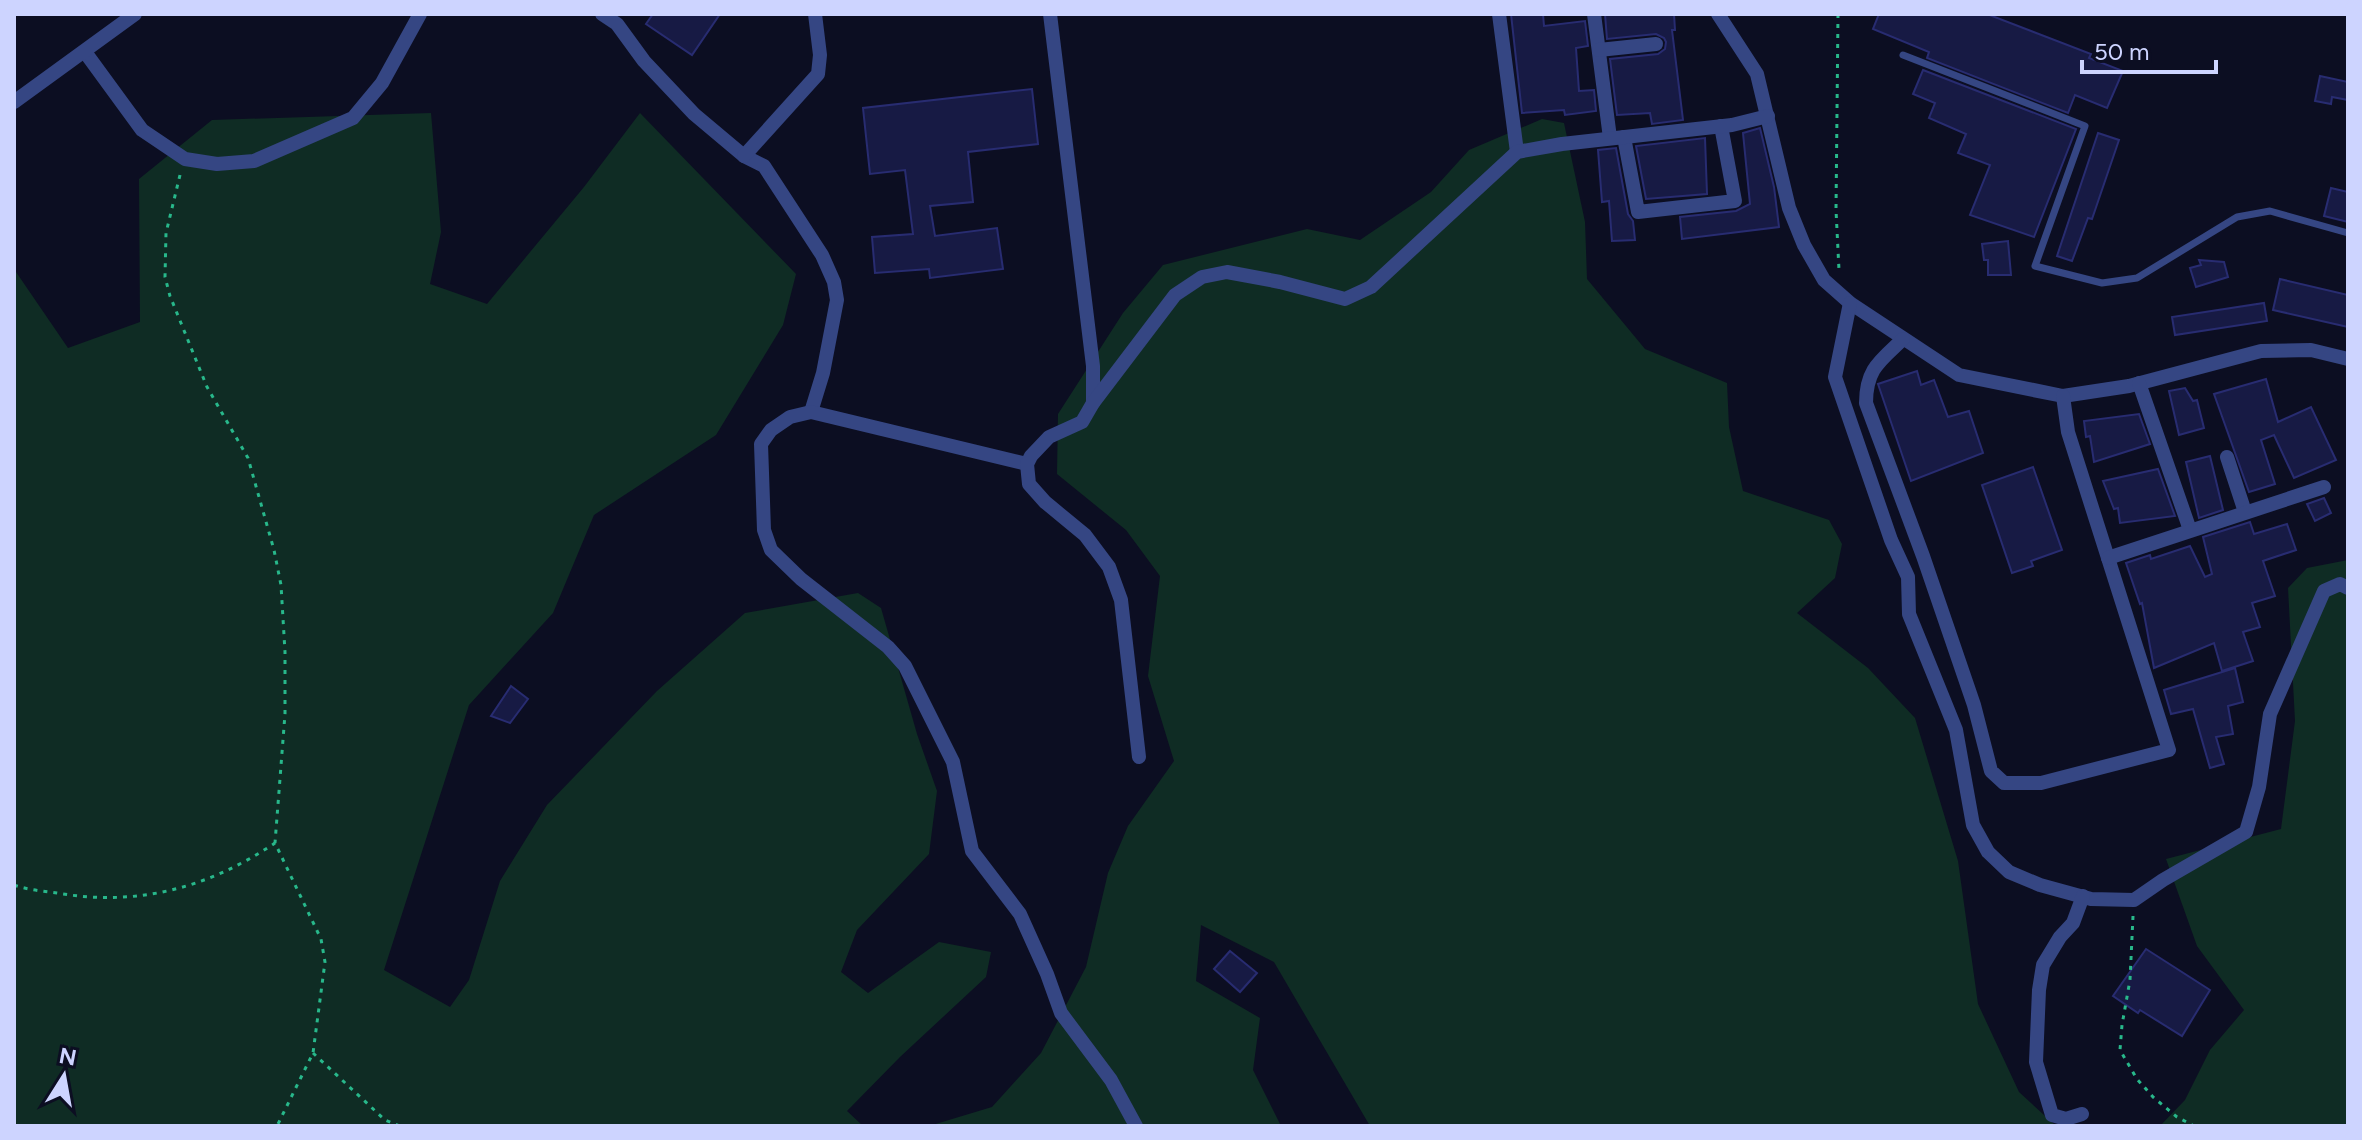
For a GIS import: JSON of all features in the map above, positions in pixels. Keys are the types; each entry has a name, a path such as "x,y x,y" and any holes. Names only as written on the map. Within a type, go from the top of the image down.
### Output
{"street":[{"path":"14,102 135,14"},
{"path":"85,52 142,130 185,159 217,164 254,161 353,118 382,83 420,14"},
{"path":"602,14 621,19 644,61 694,114 744,156 764,166 822,255 834,282 837,300 823,373 811,412"},
{"path":"744,156 818,74 820,55 815,14"},
{"path":"1050,14 1093,366 1093,403"},
{"path":"1499,14 1517,152"},
{"path":"1594,14 1617,138 1638,212 1735,201 1721,126"},
{"path":"1718,14 1757,74 1789,208 1804,245 1824,280 1903,339 1959,375 2063,396 2139,383 2261,351 2311,350 2348,359"},
{"path":"1599,50 1656,44"},
{"path":"1139,757 1121,600 1109,567 1085,535 1045,502 1029,484 1027,464 1049,437 1082,422 1175,295 1202,277 1227,272 1345,299 1371,287 1517,152 1721,126 1768,116"},
{"path":"1845,298 1835,377 1891,540 1908,577 1909,614 1956,730 1973,825 1988,852 2009,872 2040,885 2083,896 2134,900 2246,832 2259,787 2270,714 2280,689 2324,591 2340,584 2348,588"},
{"path":"1903,339 1876,365 1866,383 1866,403 1974,705 1991,771 2004,783 2041,783 2169,750 2068,432 2063,396"},
{"path":"2139,383 2190,530"},
{"path":"1027,464 811,412 790,417 771,430 761,444 764,530 771,550 801,579 888,647 905,666 953,762 972,851 1020,914 1061,1013 1111,1080 1136,1126"},
{"path":"2227,457 2245,512"},
{"path":"2108,558 2324,487"},
{"path":"2082,1114 2066,1119 2052,1115 2036,1062 2036,1038 2043,965 2055,944 2073,923 2083,896"}],"lane":[{"path":"1903,55 2085,126 2035,266 2102,283 2137,278 2237,217 2270,211 2348,233"}],"path":[{"path":"1838,14 1836,210 1845,298"},
{"path":"185,159 166,233 165,277 207,387 248,458 274,550 281,585 285,714 275,843 321,939 325,962 313,1053 277,1126"},
{"path":"14,885 105,899 161,893 241,865 275,843"},
{"path":"2134,900 2130,980 2120,1050 2137,1079 2153,1097 2177,1117 2194,1126"},
{"path":"313,1053 385,1120 400,1126"}],"green space":[{"path":"431,113 441,232 430,284 487,304 584,187 640,113 796,274 783,325 716,435 594,515 553,613 469,705 384,970 450,1007 469,980 500,881 547,805 657,691 745,613 858,593 881,608 917,734 937,791 929,854 857,930 841,972 868,993 939,942 991,952 986,977 847,1111 863,1126 14,1126 14,269 68,348 140,322 139,179 212,120"},
{"path":"1542,119 1564,123 1585,222 1587,279 1645,349 1727,383 1729,427 1743,491 1829,520 1842,544 1835,578 1797,613 1868,668 1915,718 1958,861 1978,1004 2019,1092 2056,1126 1370,1126 1274,962 1201,925 1196,981 1260,1018 1253,1070 1281,1126 929,1126 992,1107 1041,1053 1086,967 1108,873 1128,826 1174,761 1148,676 1160,576 1126,530 1057,474 1058,414 1123,313 1163,265 1307,229 1360,240 1431,192 1469,150"},
{"path":"2348,560 2348,1126 2160,1126 2185,1100 2210,1050 2244,1010 2197,946 2166,859 2281,829 2295,721 2288,588 2307,568"}],"building":[{"path":"653,14 720,14 692,55 646,24"},
{"path":"1511,14 1543,14 1544,26 1585,21 1588,46 1576,48 1579,91 1594,90 1596,111 1565,115 1564,110 1522,113"},
{"path":"1605,14 1674,14 1675,30 1672,30 1683,120 1652,124 1650,113 1617,115 1610,59 1658,54 1665,49 1666,42 1656,34 1607,39"},
{"path":"1879,14 1987,14 2091,54 2089,58 2123,71 2107,108 2075,95 2068,113 1927,58 1929,52 1873,29"},
{"path":"1923,70 2076,129 2034,237 1970,215 1990,165 1958,153 1966,134 1929,118 1935,103 1913,94"},
{"path":"2320,76 2348,82 2348,100 2332,97 2331,104 2315,101"},
{"path":"1032,89 1038,144 968,152 973,202 930,206 935,236 997,228 1003,269 930,278 929,269 875,273 872,237 913,234 905,170 870,174 863,108"},
{"path":"1760,128 1774,187 1779,227 1682,239 1680,217 1736,211 1750,204 1743,133"},
{"path":"2098,133 2119,140 2092,219 2088,218 2072,261 2057,256"},
{"path":"1705,138 1707,194 1646,199 1636,146"},
{"path":"1616,148 1635,240 1612,241 1609,201 1602,202 1598,150"},
{"path":"2331,188 2348,192 2348,222 2324,216"},
{"path":"2008,241 2011,275 1988,275 1988,260 1984,260 1982,244"},
{"path":"2199,260 2224,262 2228,277 2196,287 2190,268 2201,265"},
{"path":"2280,279 2348,295 2348,327 2273,310"},
{"path":"2264,303 2267,321 2175,335 2172,317"},
{"path":"1917,371 1921,385 1934,380 1948,417 1969,411 1983,453 1911,481 1878,384"},
{"path":"2266,379 2278,422 2311,407 2336,460 2294,478 2274,435 2261,440 2275,484 2249,492 2214,394"},
{"path":"2185,388 2193,401 2197,400 2204,428 2179,435 2169,391"},
{"path":"2139,414 2150,444 2094,462 2084,421"},
{"path":"2210,456 2223,510 2199,518 2186,462"},
{"path":"2033,467 2062,550 2031,561 2033,566 2012,573 1982,485"},
{"path":"2158,469 2175,516 2120,523 2118,508 2114,509 2103,481"},
{"path":"2324,498 2331,513 2315,521 2307,504"},
{"path":"2250,522 2254,534 2287,524 2296,550 2263,561 2275,596 2252,603 2260,627 2243,632 2253,661 2222,671 2214,643 2154,668 2142,603 2126,563 2150,555 2151,559 2190,546 2205,577 2212,574 2203,537"},
{"path":"2235,668 2243,702 2228,706 2233,734 2216,737 2224,764 2210,768 2193,709 2171,714 2164,690"},
{"path":"511,686 528,699 510,723 491,716"},
{"path":"2146,949 2210,990 2182,1036 2113,996"},
{"path":"1230,951 1257,973 1240,992 1214,969"}]}
